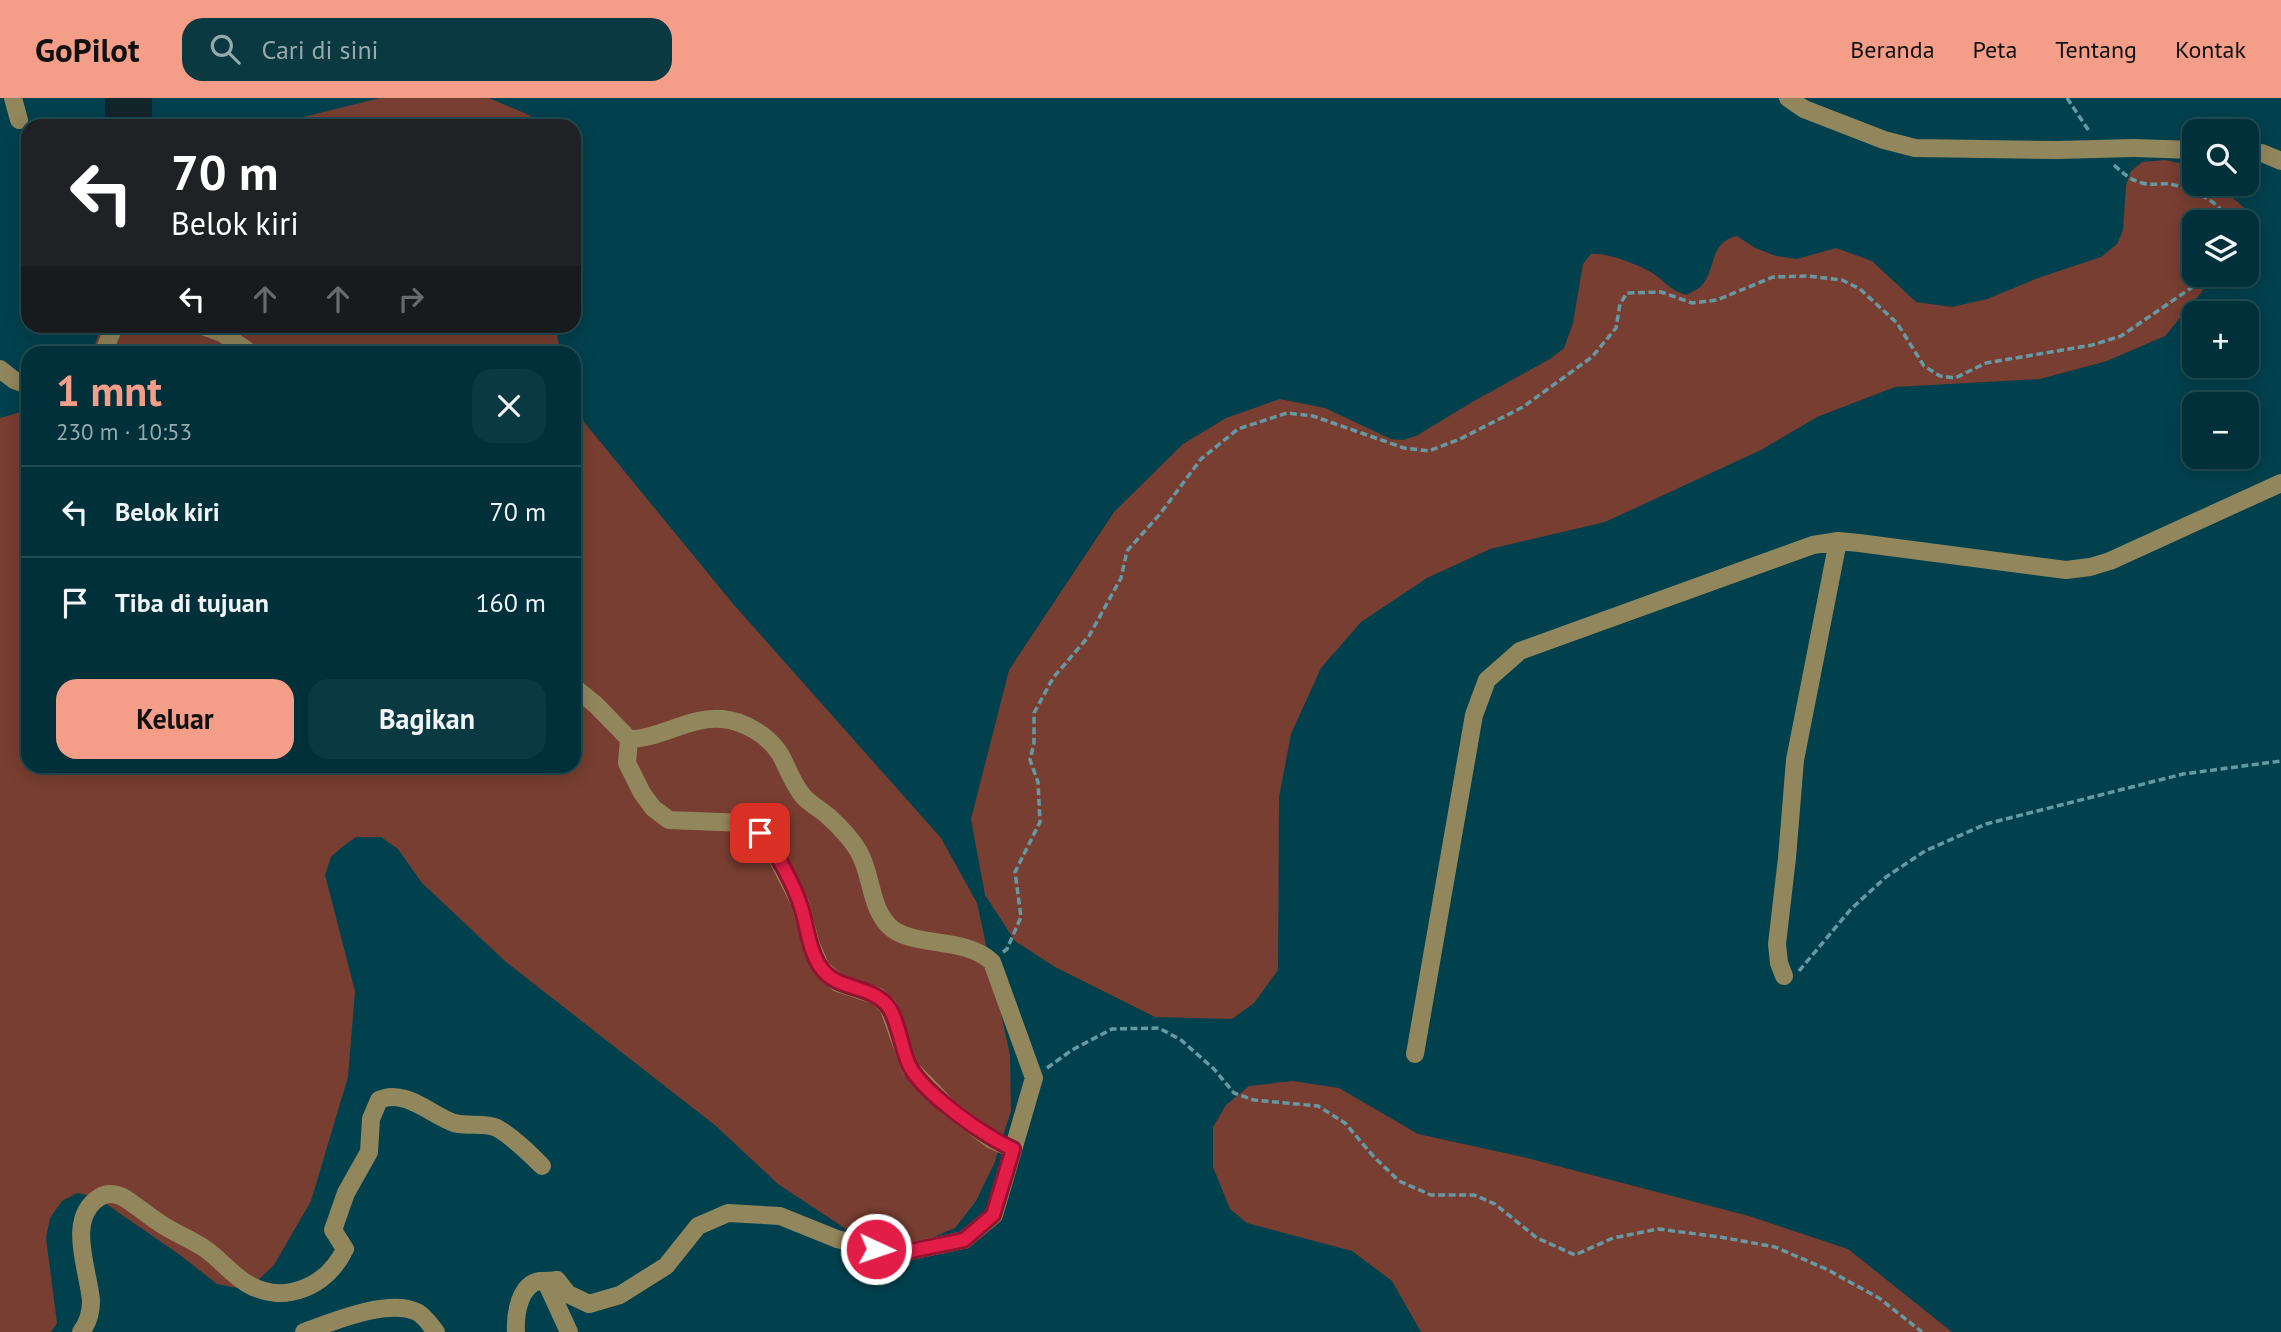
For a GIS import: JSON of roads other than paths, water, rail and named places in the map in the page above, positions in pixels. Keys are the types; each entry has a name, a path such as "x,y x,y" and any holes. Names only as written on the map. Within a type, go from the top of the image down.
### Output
{"street":[{"path":"13,98 19,120"},
{"path":"1788,98 1804,109 1884,140 1915,148 2182,150"},
{"path":"2259,153 2281,161"},
{"path":"222,333 241,346"},
{"path":"0,369 21,382"},
{"path":"1415,1054 1474,715 1487,680 1520,651 1813,545 1838,541 2066,570 2090,567 2110,561 2281,482"},
{"path":"1784,976 1779,963 1777,944 1795,760 1838,541"},
{"path":"516,1332 517,1310 524,1294 535,1283 557,1280 568,1294 589,1304 620,1295 666,1266 698,1226 728,1213 780,1216 837,1239 896,1254 964,1240 993,1215 1034,1078 992,962 982,953 968,947 909,936 891,929 876,905 860,853 845,833 803,796 773,744 748,727 733,720 718,718 642,739 629,739 581,693"},
{"path":"629,739 627,763 653,808 669,820 744,823 769,842 800,903 811,945 821,968 838,983 877,996 888,1006 910,1068 948,1107 992,1140 1013,1149"},
{"path":"81,1332 89,1317 91,1302 81,1248 85,1212 96,1199 104,1195 120,1195 160,1223 202,1247 249,1285 285,1294 299,1291 319,1281 334,1269 340,1260 345,1249 333,1230 335,1219 369,1152 371,1119 379,1100 396,1097 414,1102 453,1122 499,1129 542,1166"},
{"path":"545,1282 569,1332"},
{"path":"304,1332 334,1321 389,1308 408,1309 419,1313 436,1332"}],"water":[{"path":"105,98 152,98 152,119 105,119"}]}
